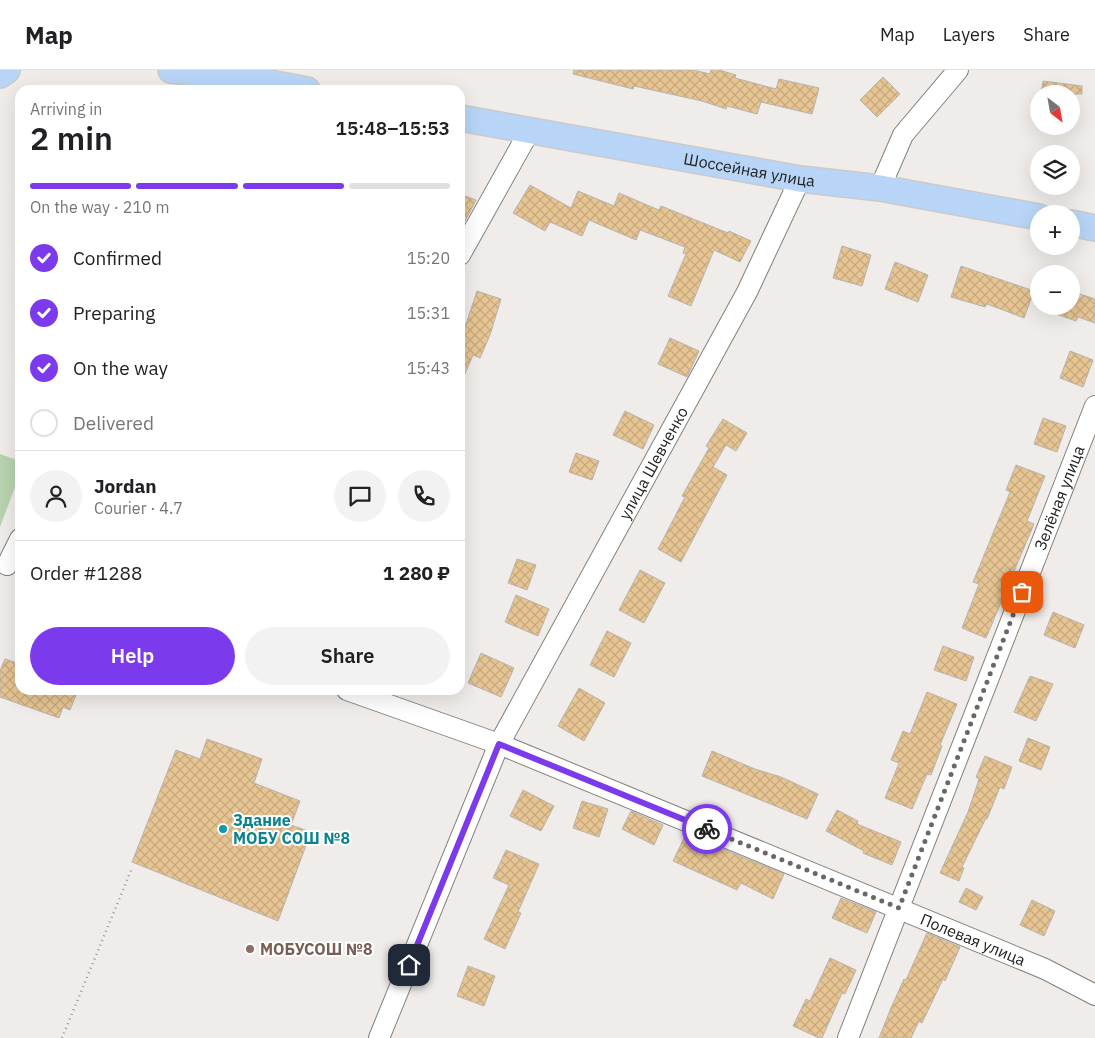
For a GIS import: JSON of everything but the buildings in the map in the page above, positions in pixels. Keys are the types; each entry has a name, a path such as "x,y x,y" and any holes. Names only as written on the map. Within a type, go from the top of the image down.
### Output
{"main road":[{"path":"0,75 7,70"},
{"path":"171,70 245,85"},
{"name":"Шоссейная улица","path":"465,119 800,179 880,188 1030,215"},
{"path":"1080,225 1095,228"}],"street":[{"path":"880,188 903,135 958,70"},
{"path":"465,246 530,130"},
{"name":"улица Шевченко","path":"379,1038 499,744 746,292 800,179"},
{"name":"Зелёная улица","path":"848,1038 1095,406"},
{"path":"9,565 15,551"},
{"name":"Полевая улица","path":"361,695 499,744 1045,969 1093,987"}],"path":[{"path":"62,1038 132,868"}],"green space":[{"path":"0,454 15,459 15,487 0,527"}],"way so far":[{"path":"707,829 899,908 1022,592"}],"place":[{"name":"Здание МОБУ СОШ №8","path":"223,829"},
{"name":"МОБУСОШ №8","path":"250,949"}],"route":[{"path":"409,965 499,744 707,829"}]}
